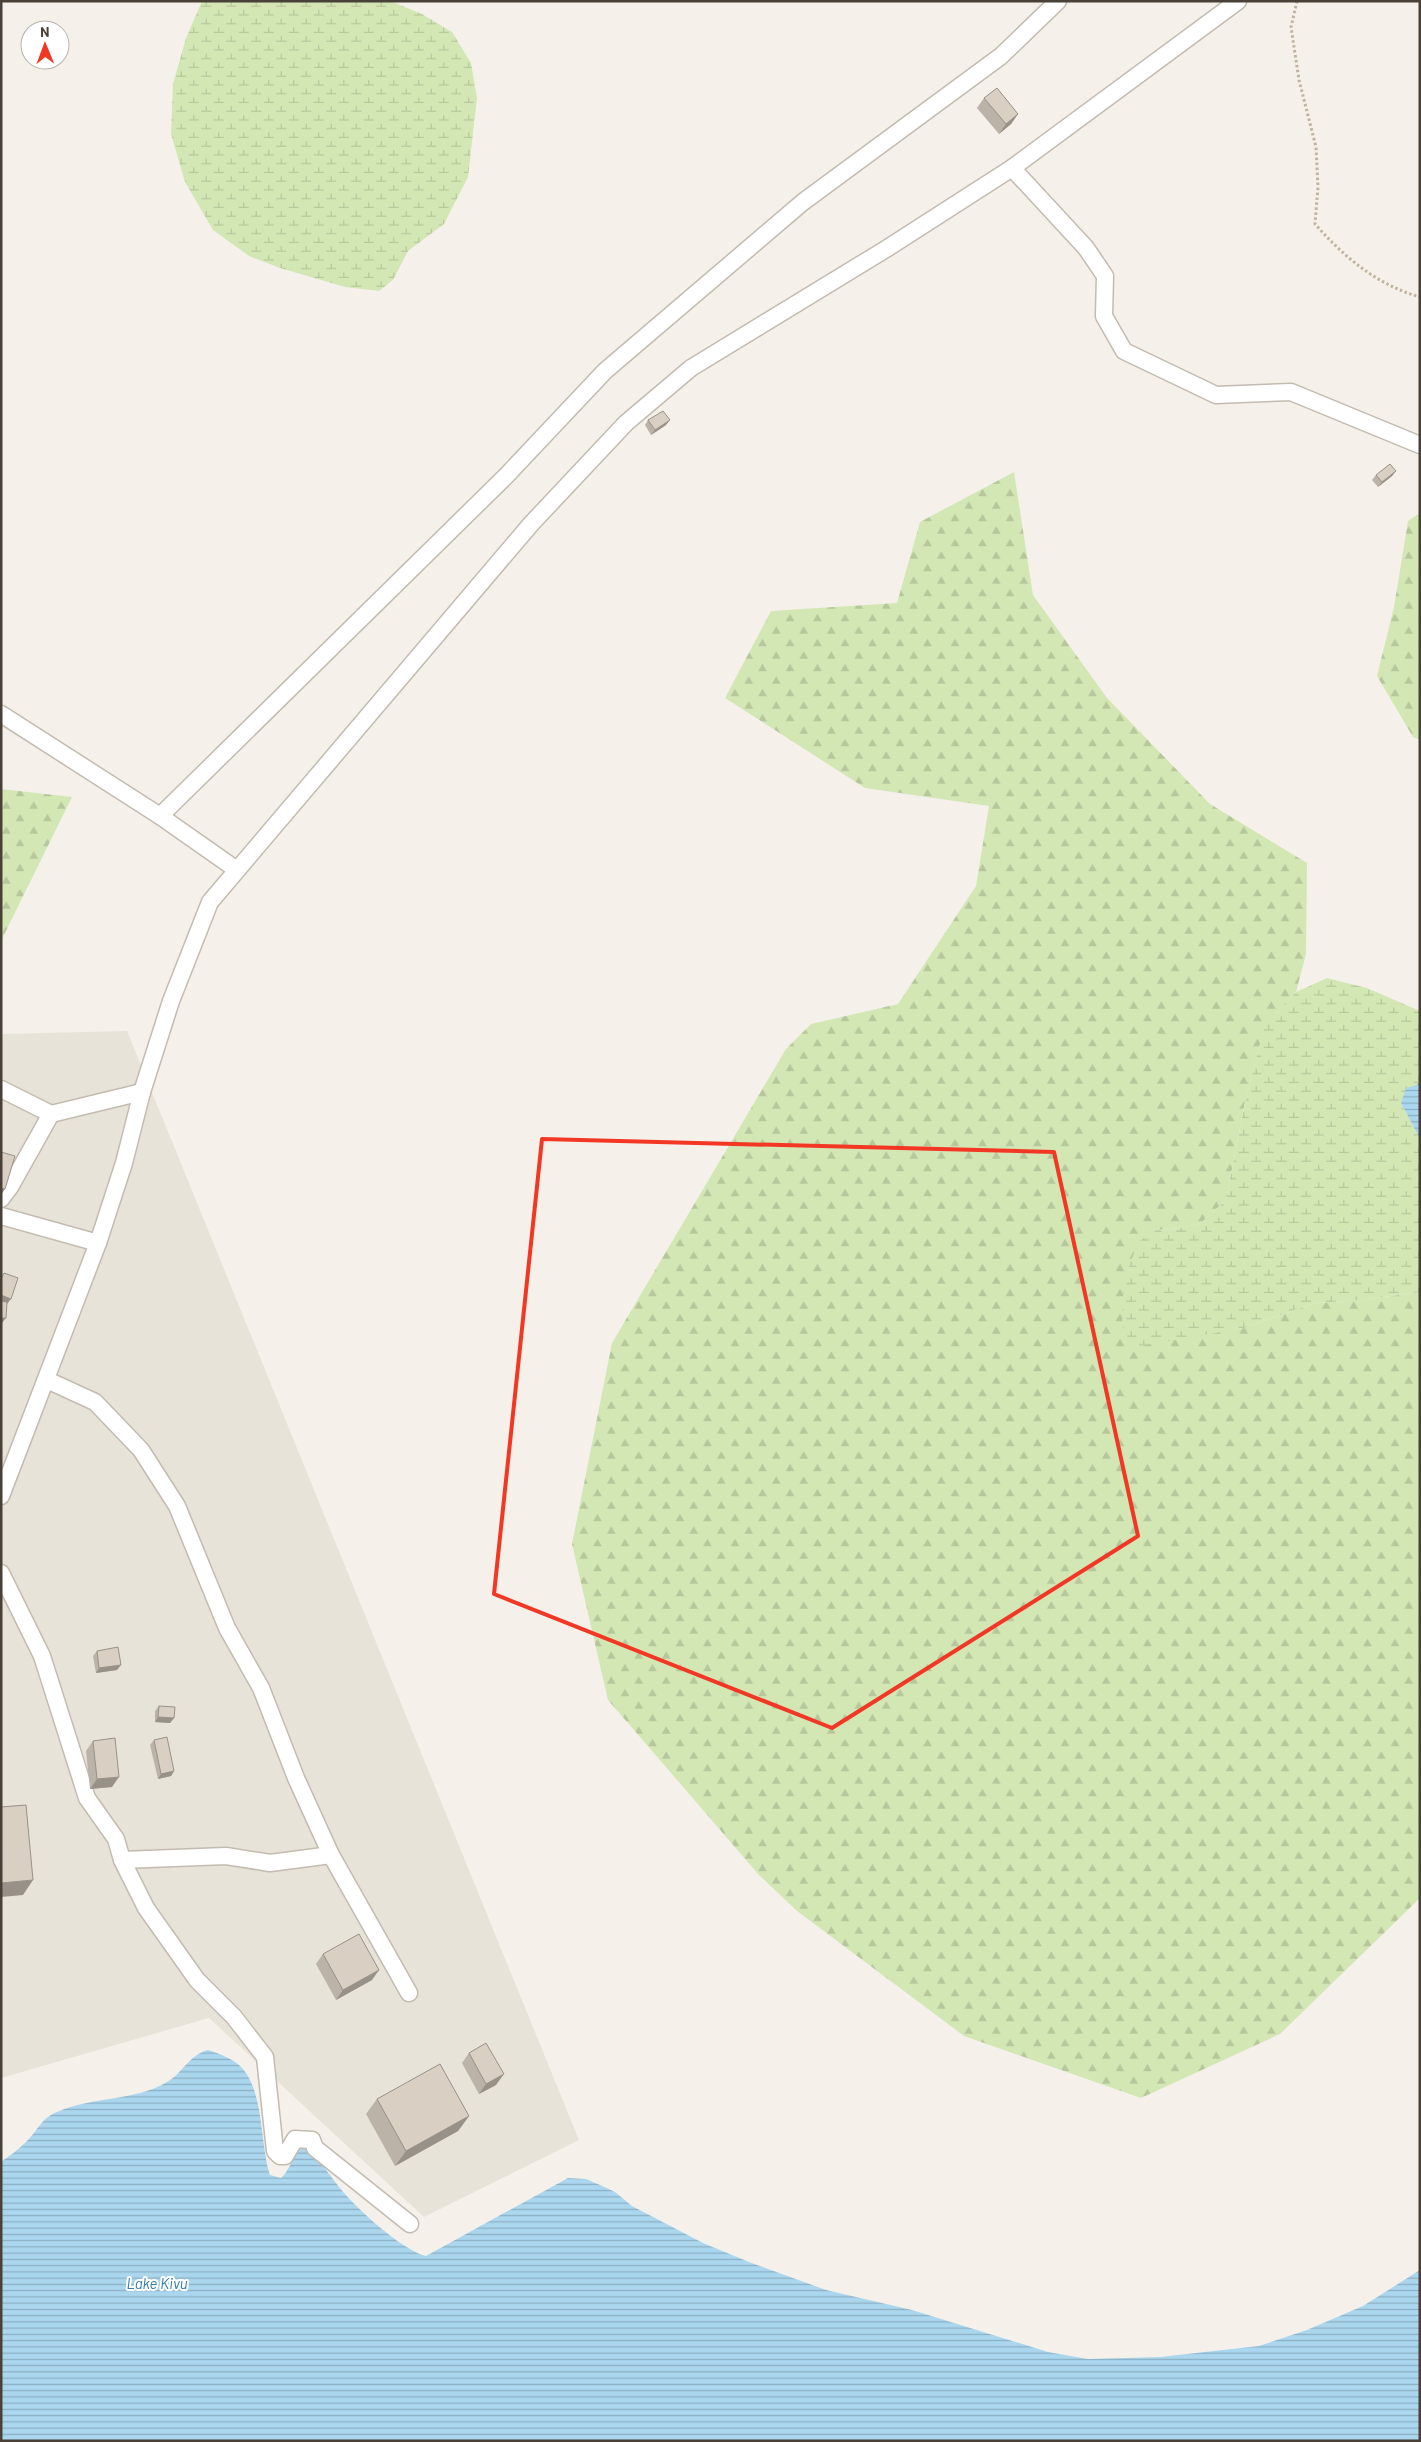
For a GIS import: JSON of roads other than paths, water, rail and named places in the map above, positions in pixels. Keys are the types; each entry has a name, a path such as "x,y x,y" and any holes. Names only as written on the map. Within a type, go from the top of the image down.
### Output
{"street":[{"path":"160,816 506,476 605,371 803,202 1001,56 1058,1"},
{"path":"1,1496 98,1243 124,1163 142,1092 171,1001 210,902 531,524 626,423 691,368 886,249 1012,168 1238,1"},
{"path":"1012,168 1086,248 1105,276 1104,316 1124,351 1216,395 1291,392 1420,445"},
{"path":"1,714 160,816 237,870"},
{"path":"1,1089 51,1114 142,1092"},
{"path":"1,1199 10,1187 51,1114"},
{"path":"1,1216 98,1243"},
{"path":"47,1380 95,1402 141,1450 177,1506 228,1628 262,1688 296,1778 331,1855 409,1993"},
{"path":"1,1573 42,1656 87,1798 116,1840 122,1860 146,1908 197,1980 234,2017 264,2057 268,2105 275,2151 277,2154 285,2156 295,2139 312,2140 315,2148 320,2149 336,2166 410,2224"},
{"path":"122,1860 226,1856 270,1863 331,1855"}],"water":[{"path":"1420,1078 1420,1139 1401,1103 1406,1088 1417,1085"},
{"name":"Lake Kivu","path":"208,2050 235,2062 249,2078 258,2104 270,2175 281,2178 287,2172 301,2144 307,2146 343,2192 364,2214 390,2236 426,2256 568,2178 586,2179 615,2192 632,2206 703,2243 826,2290 912,2310 1048,2352 1088,2359 1160,2357 1259,2346 1307,2330 1363,2306 1420,2270 1420,2441 1,2441 1,2162 22,2146 51,2115 85,2103 141,2093 154,2088 173,2078 201,2052"}]}
